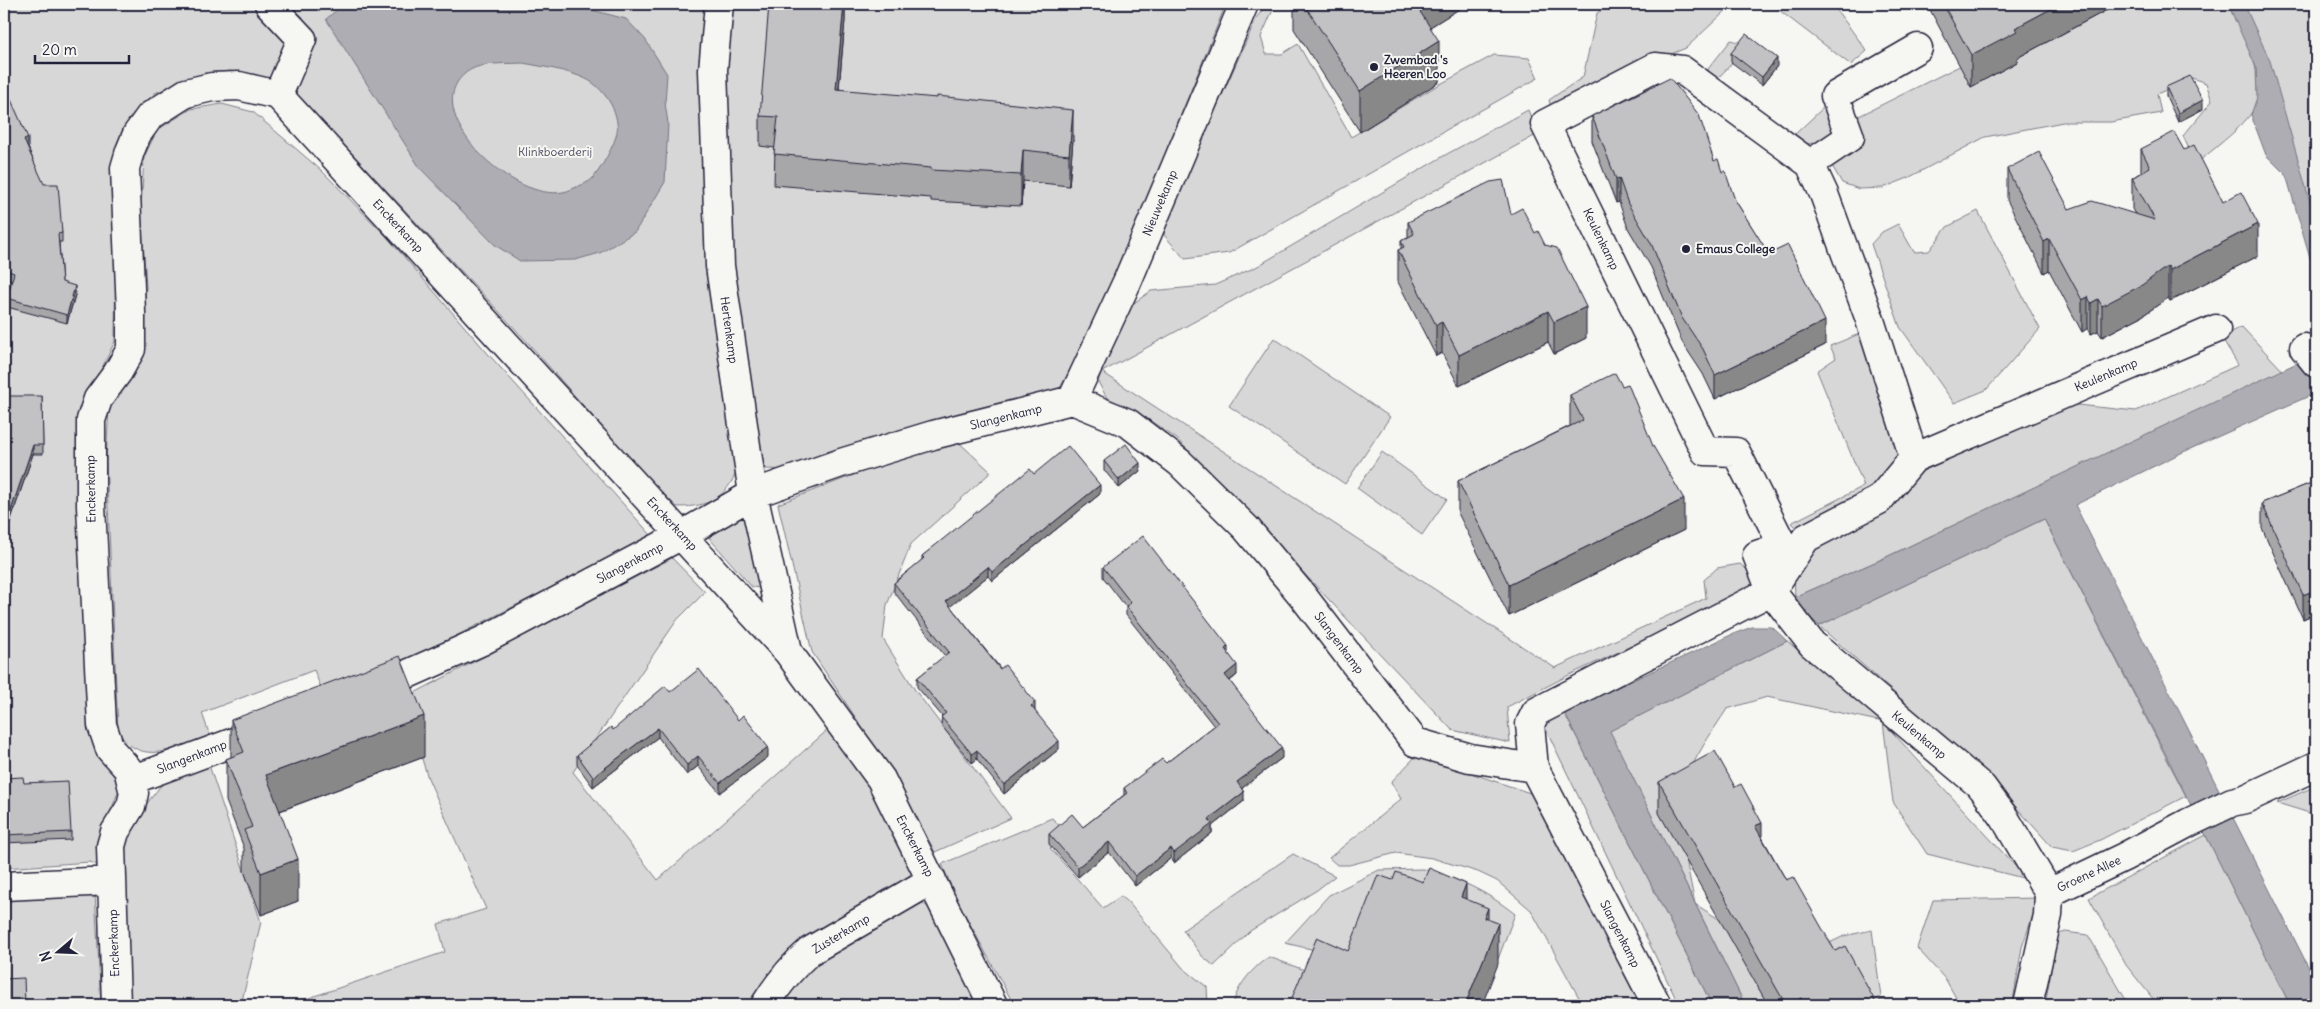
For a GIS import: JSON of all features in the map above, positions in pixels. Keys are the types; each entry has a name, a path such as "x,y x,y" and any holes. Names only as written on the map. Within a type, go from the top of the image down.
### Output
{"street":[{"path":"269,4 302,39 278,95"},
{"name":"Hertenkamp","path":"720,4 713,70 720,266 753,494 788,652"},
{"name":"Nieuwekamp","path":"1072,400 1128,282 1244,4"},
{"path":"1810,164 1850,137 1835,96 1918,48"},
{"name":"Keulenkamp","path":"1914,458 1869,317 1824,194 1810,164 1682,70 1655,67 1545,124 1705,451 1736,452 1783,546 1757,555 1771,591 1812,644 1982,787 2004,817 2048,893"},
{"name":"Enckerkamp","path":"116,1005 111,846 115,832 131,806 134,794 128,769 110,749 102,725 91,506 90,420 98,399 118,372 131,349 132,312 126,168 137,134 150,116 186,93 212,87 239,86 278,95 788,652 881,779 993,1005"},
{"name":"Keulenkamp","path":"1534,768 1530,724 1536,712 1771,591 1806,538 1879,500 1914,458 2216,329"},
{"name":"Slangenkamp","path":"352,698 482,641 682,535 753,494 841,463 933,435 1072,400 1128,423 1180,462 1240,522 1302,596 1414,742 1470,758 1534,768 1657,1005"},
{"name":"Slangenkamp","path":"132,780 288,722"},
{"name":"Groene Allee","path":"2028,1005 2048,915 2048,893 2124,857 2188,823 2316,766"},
{"name":"Zusterkamp","path":"766,1005 778,984 793,965 810,951 932,880"},
{"path":"4,886 111,881"}],"green space":[{"path":"4,4 252,4 288,40 273,82 254,74 230,71 204,73 155,93 127,123 113,175 116,217 115,341 79,416 108,760 119,790 106,823 97,865 90,862 4,868"},
{"name":"Klinkboerderij","path":"289,4 706,4 699,95 740,462 736,474 718,497 700,505 677,507 648,479 530,345 297,94 294,77 301,62 303,17"},
{"path":"727,4 1226,4 1118,270 1100,305 1091,333 1060,388 1030,402 794,470 765,469 758,452 732,282 724,61"},
{"path":"1267,4 1280,4 1272,12 1261,37 1266,54 1282,54 1298,44 1351,137 1433,88 1494,55 1529,58 1538,78 1229,253 1185,259 1164,235 1167,218 1257,17"},
{"path":"1612,4 1733,4 1686,48 1671,54 1647,56 1552,110 1549,100 1583,77 1597,13"},
{"path":"1771,4 1832,4 1867,51 1851,65"},
{"path":"2084,4 2228,4 2247,44 2257,74 2259,89 2256,103 2250,115 2232,134 2196,164 2183,136 2212,101 2206,83 2192,78 2157,94 2161,113 2111,122 2063,122 1985,137 1908,178 1883,188 1859,189 1842,183 1831,164 1857,117"},
{"path":"2244,4 2316,4 2316,223 2297,159"},
{"path":"1731,40 1739,42 1746,49 1715,81 1709,75 1708,69"},
{"path":"222,104 253,112 322,171 386,236 490,356 652,536 399,665 323,693 314,670 202,713 210,736 172,749 148,752 137,749 127,743 118,731 106,461 109,407 130,380 141,344 146,287 141,208 144,157 157,130 191,109"},
{"path":"1824,107 1834,113 1838,126 1830,135 1817,142 1800,145 1791,138"},
{"path":"1528,110 1538,134 1102,372 1555,668 1706,598 1704,580 1717,568 1740,564 1750,572 1755,580 1749,591 1567,676 1507,707 1510,743 1452,730 1177,439 1139,413 1107,398 1098,382 1106,356 1131,305 1151,291 1215,285 1256,267 1447,154"},
{"path":"1978,211 2040,329 1986,390 1954,403 1900,327 1871,244 1882,232 1898,224 1914,252 1929,251 1947,227"},
{"path":"2242,327 2283,371 1882,559 1795,597 1794,573 1817,542 1910,477 2068,404 2136,411 2238,365 2221,336"},
{"path":"1859,334 1902,454 1869,496 1798,530 1791,523 1864,486 1817,371 1836,358 1830,346"},
{"path":"1274,338 1390,417 1345,484 1229,406"},
{"path":"953,437 991,472 911,544 887,605 883,639 915,690 1011,818 935,852 893,774 812,652 778,504"},
{"path":"1382,452 1447,499 1422,535 1357,488"},
{"path":"734,514 744,516 764,583 760,588 752,587 710,539 708,531"},
{"path":"2044,519 2186,796 2100,840 2073,851 2052,847 1990,778 1819,626"},
{"path":"672,558 705,592 677,620 573,772 658,880 831,727 871,782 912,872 903,883 754,1005 288,1005 445,952 438,924 486,909 428,778 403,699"},
{"path":"1787,641 1883,722 1767,697 1727,709 1694,762 1683,793 1683,835 1695,903 1609,731"},
{"path":"1564,712 1712,1005 1679,1005 1543,723"},
{"path":"1883,722 2027,879 1927,854 1893,802"},
{"path":"1417,755 1533,794 1641,1005 1583,1005 1531,910 1497,881 1478,872 1432,858 1396,853 1349,865 1337,865 1329,858 1401,799 1391,782"},
{"path":"208,762 261,922 241,1005 130,1005 123,845 141,811 162,784"},
{"path":"2316,786 2316,815 2277,803"},
{"path":"1052,818 1069,836 1050,848 1103,908 1121,896 1128,902 1183,968 1207,987 1208,1005 1014,1005 956,898 942,864"},
{"path":"2206,835 2290,1005 2158,1005 2126,965 2089,898"},
{"path":"1293,854 1335,876 1317,890 1250,931 1214,966 1202,956 1183,930"},
{"path":"1423,869 1471,886 1515,914 1498,959 1354,959 1285,943 1329,895 1379,870"},
{"path":"95,893 101,1005 4,1005 4,897"},
{"path":"2039,898 2022,947 2013,1001 2002,1005 1960,1005 1946,980 1917,948 1933,900"},
{"path":"922,903 930,908 979,1005 777,1005 799,973 871,926"},
{"path":"1696,904 1771,952 1817,949 1844,936 1872,930 1881,997 1863,1005 1745,1005"},
{"path":"2065,932 2088,935 2129,1005 2045,1005 2057,935"},
{"path":"1269,957 1348,986 1339,1005 1233,1005 1238,991 1246,978"}],"shaded area":[{"path":"344,4 569,4 626,19 645,39 667,74 665,103 668,123 665,182 635,232 600,253 575,260 520,261 495,245 420,168 326,19","holes":["523,63 571,73 586,79 604,94 616,116 616,137 603,163 592,179 572,189 551,193 526,186 502,172 479,153 462,131 453,108 455,87 470,70 476,67 496,64"]},
{"path":"2228,4 2244,4 2270,61 2316,223 2316,278 2286,175 2266,155 2251,115 2257,97 2256,67"},
{"path":"2316,354 2316,393 2181,453 2075,505 2316,982 2316,1005 2290,1005 2164,751 2044,519 1819,626 1799,606 1795,597 1882,559"},
{"path":"1752,627 1772,627 1787,641 1610,731 1745,1005 1712,1005 1564,712"}],"building":[{"path":"769,4 844,4 836,89 937,98 937,96 1073,110 1069,155 1023,150 1021,175 931,170 931,168 774,154 778,117 760,116"},
{"path":"1304,4 1415,4 1439,41 1360,91"},
{"path":"1943,4 2060,4 2015,28 2017,31 1971,55"},
{"path":"1746,34 1777,58 1762,77 1731,53"},
{"path":"2190,76 2203,100 2178,113 2166,87"},
{"name":"Emaus College","path":"1670,78 1699,115 1714,161 1718,159 1722,172 1725,171 1735,200 1769,254 1788,245 1825,321 1715,375 1703,349 1682,318 1651,243 1628,204 1619,178 1616,179 1592,116"},
{"path":"8,93 28,138 24,140 44,184 58,184 62,233 58,234 62,282 75,286 67,315 7,298 14,273 5,270 4,261 4,96"},
{"path":"2174,132 2184,150 2194,145 2223,202 2241,192 2258,224 2170,270 2168,266 2142,285 2102,306 2098,299 2091,303 2088,297 2082,300 2049,239 2044,242 2007,169 2039,152 2069,209 2092,201 2155,220 2132,178 2150,167 2141,149"},
{"path":"1503,180 1511,214 1522,208 1535,233 1538,231 1545,245 1557,248 1586,307 1554,322 1548,311 1459,355 1442,322 1436,325 1398,250 1404,247 1401,241 1414,234 1408,222 1490,182"},
{"path":"1615,373 1622,386 1628,384 1653,446 1684,499 1509,585 1458,481 1583,420 1570,395"},
{"path":"4,396 42,396 43,445 33,445 4,531"},
{"path":"1126,444 1140,463 1119,480 1104,461"},
{"path":"1068,446 1100,485 992,572 988,567 946,601 1000,669 1005,665 1035,702 1031,706 1059,741 1004,785 977,750 972,754 941,717 946,713 917,678 949,652 894,583 924,558 922,556 1030,469 1034,474"},
{"path":"2316,481 2316,606 2310,592 2303,595 2262,503"},
{"path":"1143,536 1228,646 1225,649 1237,665 1225,675 1282,748 1237,782 1244,792 1209,819 1212,824 1174,853 1171,848 1135,876 1109,842 1078,867 1049,834 1072,814 1083,827 1127,793 1124,788 1162,759 1166,763 1218,723 1126,606 1131,603 1103,567"},
{"path":"400,656 424,716 266,775 298,859 261,873 244,830 252,827 226,759 244,752 231,720"},
{"path":"699,669 738,720 743,715 768,747 720,783 698,756 687,765 658,728 593,777 577,755 611,727 613,730 665,686 670,692"},
{"path":"1715,751 1735,787 1741,784 1762,823 1755,826 1786,880 1793,877 1835,951 1845,946 1876,1003 1883,999 1887,1005 1805,1005 1801,998 1786,1005 1659,782"},
{"path":"23,777 24,783 68,781 71,832 4,835 4,778"},
{"path":"1429,868 1466,884 1461,897 1488,908 1484,918 1498,923 1465,1005 1289,1005 1317,937 1348,951 1378,875 1393,880 1396,872 1423,882"},
{"path":"24,978 25,1005 4,1005 4,979"}],"place":[{"name":"Zwembad 's Heeren Loo","path":"1374,67"},
{"name":"Emaus College","path":"1686,249"}]}
